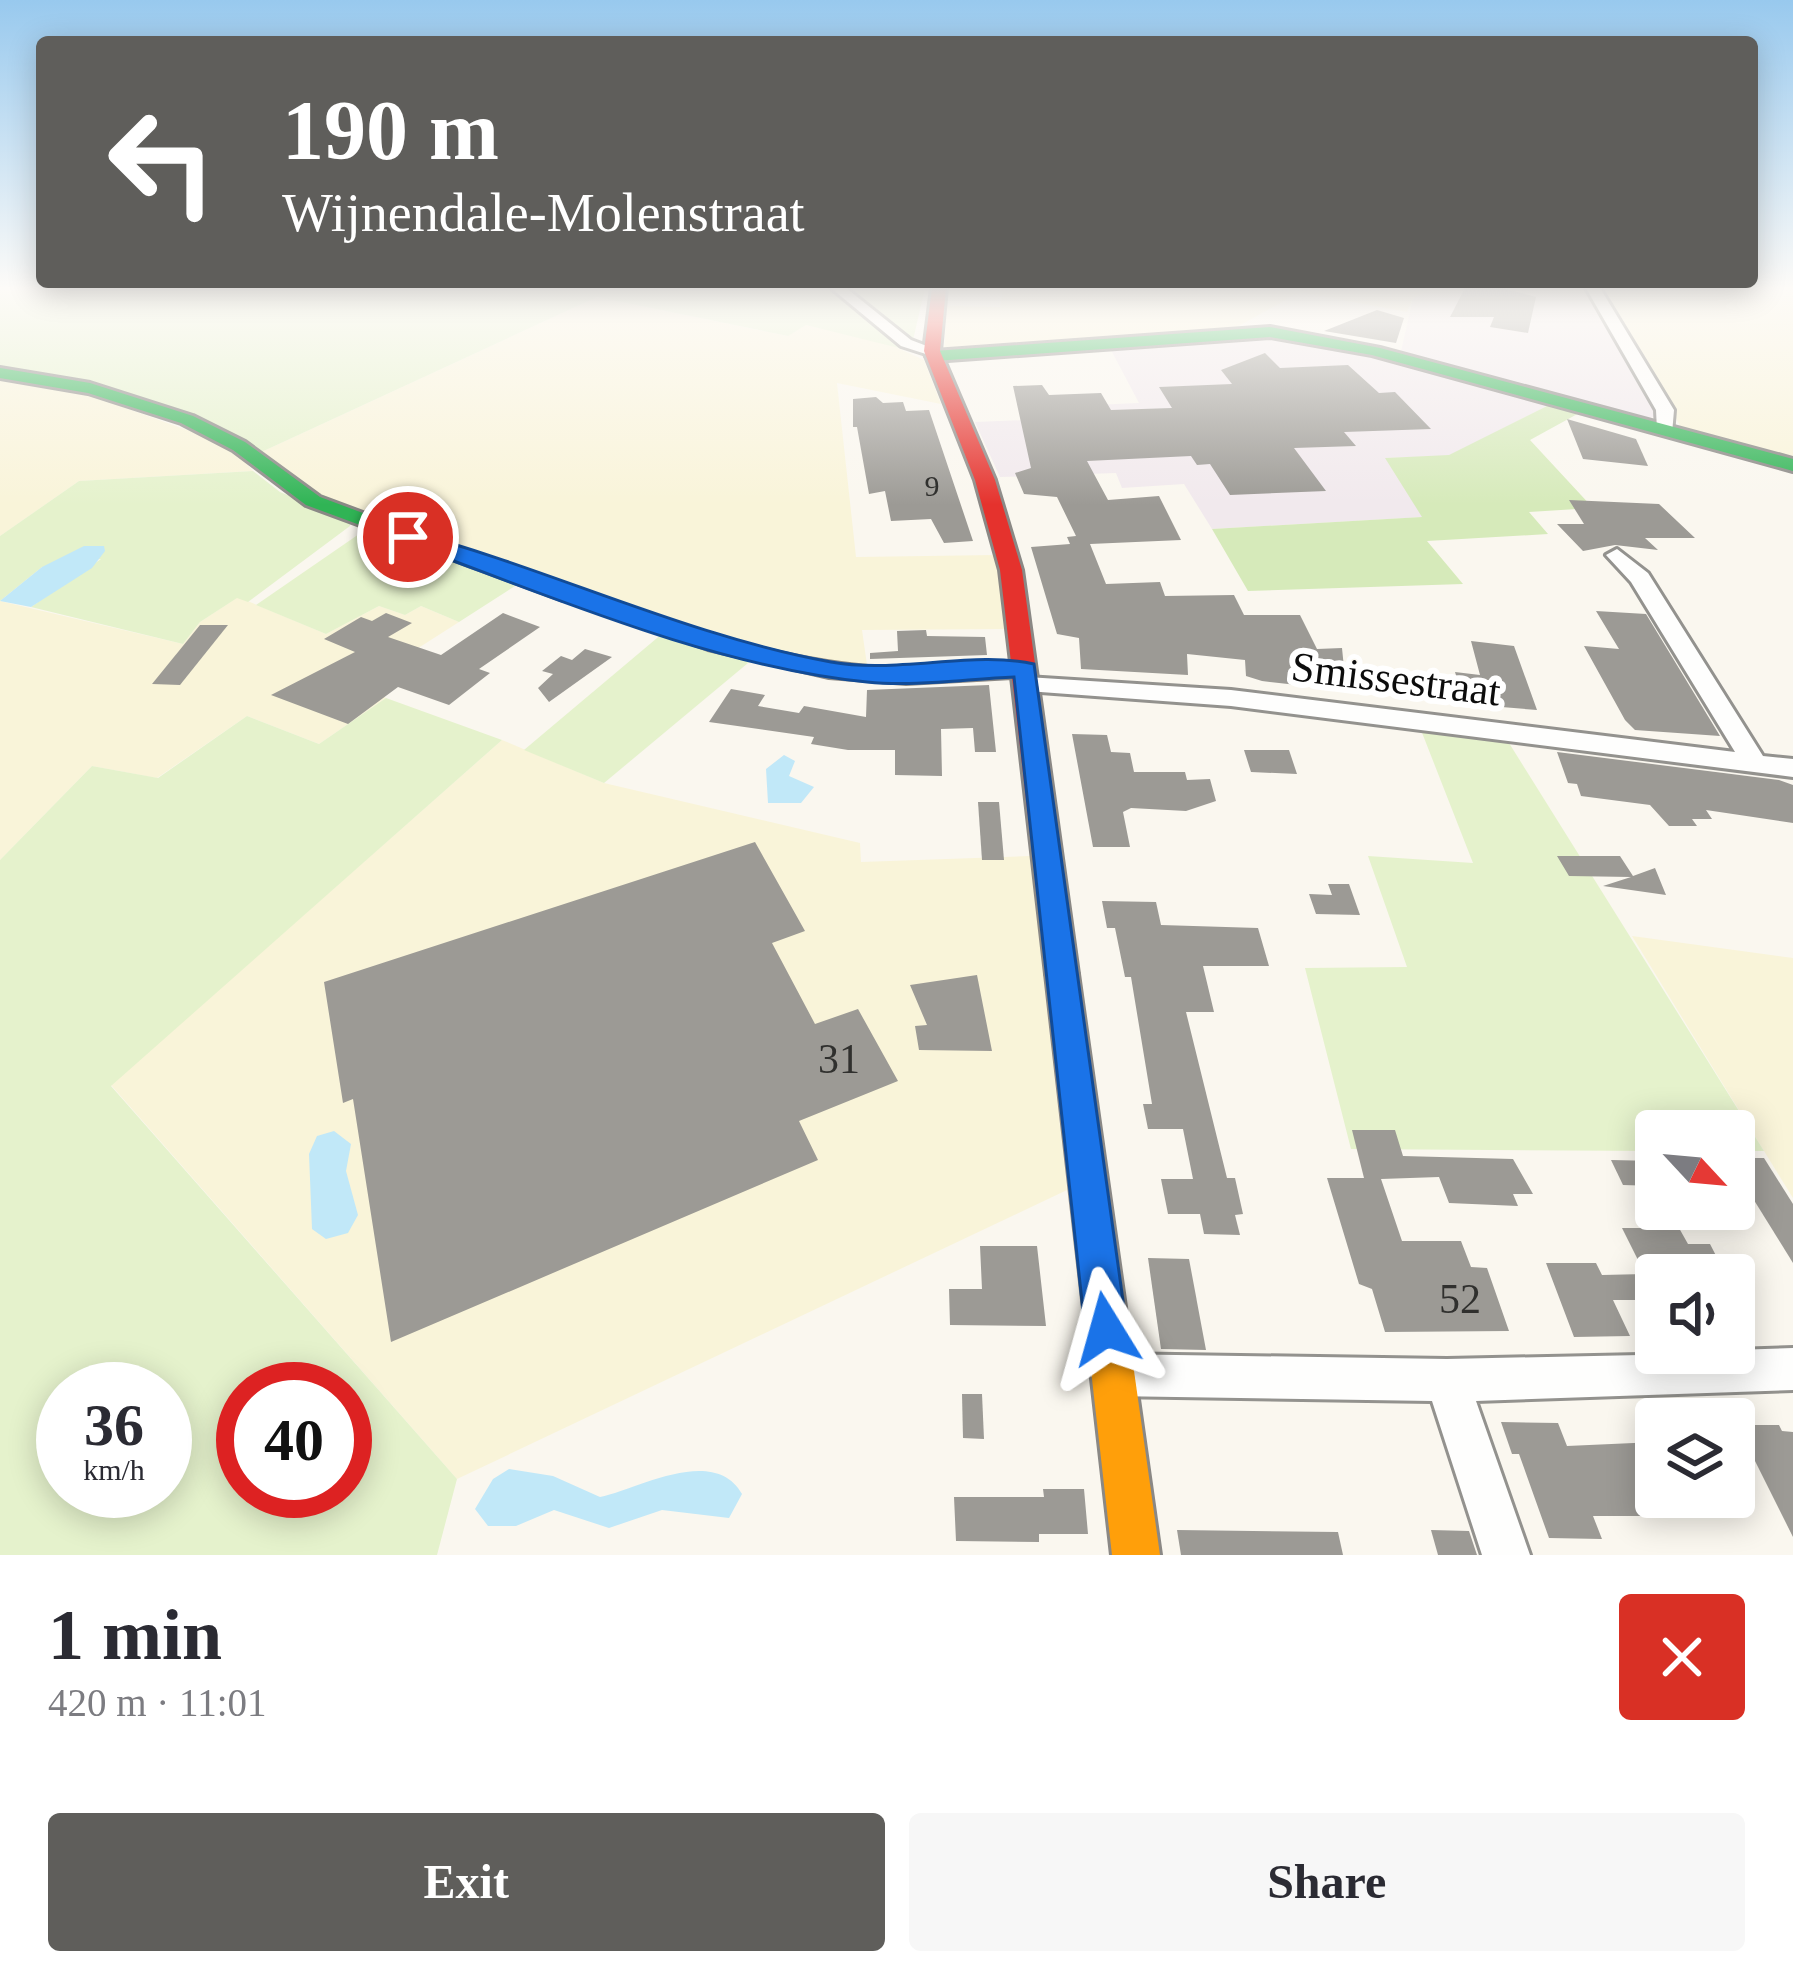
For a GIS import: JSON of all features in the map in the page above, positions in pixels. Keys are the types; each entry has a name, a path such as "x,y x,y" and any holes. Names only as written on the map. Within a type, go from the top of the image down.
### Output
{"street":[{"path":"936,361 990,499 1011,570 1136,1555"},
{"path":"1410,361 1793,465"},
{"path":"1636,361 1665,410 1666,430"},
{"path":"0,373 70,380 208,430 240,447 277,483 314,501 672,631 871,675 1026,677"},
{"path":"1617,555 1640,578 1755,764"},
{"name":"Smissestraat","path":"1026,677 1793,768"},
{"path":"1112,1375 1447,1380 1793,1369"},
{"path":"1447,1380 1506,1555"}],"shaded area":[{"path":"459,361 924,361 941,404 837,383 856,557 996,555 1006,629 862,630 868,672 733,641 317,499 255,455"},
{"path":"1117,361 1392,361 1553,403 1449,456 1386,458 1423,517 1212,529 1184,484 1122,488 1116,473 1000,477 975,422 1052,419 1049,407 1139,403"},
{"path":"1418,361 1627,361 1657,415 1647,420"},
{"path":"1643,361 1793,361 1793,462 1682,429"},
{"path":"0,378 64,386 229,445 253,471 79,481 0,536"},
{"path":"238,597 326,634 379,606 405,615 421,606 459,622 362,684 386,698 319,744 247,716 157,778 92,766 0,860 0,601 183,644 200,622"},
{"path":"502,740 604,783 860,843 861,862 1030,856 1067,1190 457,1479 372,1382 372,1362 354,1362 111,1085"},
{"path":"1632,936 1793,958 1793,1198 1755,1136 1755,1110 1739,1110"}],"green space":[{"path":"0,361 459,361 255,455 232,436 171,408 0,369"},
{"path":"1553,403 1581,412 1530,440 1593,508 1529,512 1548,534 1427,541 1463,584 1248,591 1212,529 1422,517 1385,458 1449,455"},
{"path":"253,471 280,492 350,520 350,526 248,602 237,598 200,622 183,644 31,607 101,559 42,567 0,601 0,536 79,481"},
{"path":"362,532 518,584 459,622 421,606 405,615 379,606 326,634 256,605"},
{"path":"663,633 754,658 604,783 524,750"},
{"path":"386,698 502,740 111,1086 354,1362 216,1362 216,1518 372,1518 372,1382 457,1479 437,1555 0,1555 0,860 92,766 158,778 247,716 319,744"},
{"path":"1419,725 1504,735 1738,1110 1635,1110 1635,1151 1351,1149 1305,968 1407,967 1368,856 1473,863"}],"water":[{"path":"84,546 104,546 92,568 31,607 0,601 42,567"},
{"path":"784,755 795,761 789,776 814,787 801,803 768,803 766,769"},
{"path":"334,1131 351,1144 346,1171 358,1215 348,1233 326,1239 312,1229 309,1154 317,1136"},
{"path":"509,1469 553,1476 600,1497 674,1474 713,1472 729,1479 742,1494 729,1518 662,1510 609,1528 554,1510 516,1526 488,1526 475,1509 493,1479"}],"building":[{"path":"1245,361 1273,361 1280,368 1348,365 1379,393 1395,392 1431,429 1344,432 1356,446 1294,448 1326,491 1230,495 1210,464 1197,465 1191,456 1087,461 1108,500 1159,496 1181,540 1090,544 1106,584 1160,582 1165,596 1234,595 1244,615 1300,615 1317,649 1342,648 1345,678 1304,674 1306,686 1262,681 1246,676 1245,660 1187,654 1188,675 1081,669 1079,638 1057,634 1031,547 1070,544 1067,537 1076,536 1057,497 1024,494 1015,473 1031,468 1013,386 1042,385 1049,395 1101,393 1111,410 1172,408 1159,387 1232,384 1221,370"},
{"path":"876,397 883,403 903,402 906,411 929,410 973,541 944,543 931,519 891,521 885,491 869,494 857,427 853,427 853,399"},
{"path":"1567,419 1636,439 1648,466 1583,459"},
{"path":"1569,500 1659,504 1695,538 1645,538 1658,550 1615,545 1583,551 1557,524 1584,524"},
{"path":"1596,611 1646,614 1720,736 1635,730 1625,720 1584,646 1619,649"},
{"path":"386,613 412,623 388,637 441,655 503,613 540,627 479,669 490,673 449,705 398,687 348,724 271,695 355,652 324,639 361,617 372,621"},
{"path":"200,625 228,625 180,685 152,684"},
{"path":"926,630 927,636 985,637 987,655 870,659 870,653 898,651 897,631"},
{"path":"1471,641 1514,646 1537,710 1465,704 1455,672 1480,675"},
{"path":"585,649 612,657 549,702 538,688 553,674 542,671 561,656 572,660"},
{"path":"1349,668 1397,673 1401,695 1352,689"},
{"path":"989,685 996,752 975,752 973,728 941,729 942,776 895,775 895,750 848,750 811,744 814,737 709,722 731,689 765,695 758,706 799,713 804,706 866,717 867,690"},
{"path":"1072,734 1107,735 1111,752 1130,753 1134,772 1185,772 1187,780 1210,779 1216,801 1186,811 1131,808 1123,812 1130,847 1093,847"},
{"path":"1244,750 1289,750 1297,774 1251,772"},
{"path":"1557,752 1779,780 1793,785 1793,823 1706,810 1712,819 1692,819 1697,826 1669,826 1650,805 1581,796 1577,784 1568,783"},
{"path":"978,802 999,802 1004,860 982,860"},
{"path":"755,842 805,931 772,943 815,1024 858,1009 898,1081 799,1121 818,1160 391,1342 353,1099 343,1103 324,982"},
{"path":"1557,856 1620,856 1633,876 1655,868 1666,895 1603,886 1631,877 1569,876"},
{"path":"1328,884 1349,884 1360,915 1316,914 1309,894 1332,895"},
{"path":"1102,901 1156,902 1161,925 1258,928 1269,966 1203,966 1214,1012 1186,1012 1227,1178 1235,1178 1243,1214 1235,1215 1240,1235 1204,1234 1200,1214 1168,1214 1161,1179 1193,1179 1183,1129 1148,1129 1143,1104 1152,1104 1131,977 1125,977 1115,928 1107,928"},
{"path":"977,975 992,1051 919,1050 915,1026 927,1025 910,985"},
{"path":"1352,1130 1395,1130 1403,1156 1513,1159 1533,1194 1513,1194 1518,1206 1449,1203 1439,1177 1381,1179 1402,1241 1461,1241 1471,1267 1487,1268 1509,1331 1385,1332 1372,1289 1359,1284 1327,1178 1364,1178"},
{"path":"1755,1158 1764,1158 1793,1204 1793,1263 1755,1202"},
{"path":"1611,1160 1635,1161 1635,1185 1623,1185"},
{"path":"1622,1228 1680,1230 1688,1244 1710,1244 1715,1254 1635,1254"},
{"path":"980,1246 1037,1246 1046,1326 950,1325 949,1289 982,1289"},
{"path":"1148,1258 1189,1259 1206,1350 1161,1349"},
{"path":"1546,1263 1596,1263 1602,1275 1635,1274 1635,1300 1613,1300 1630,1336 1574,1337"},
{"path":"962,1394 982,1394 984,1439 963,1438"},
{"path":"1501,1422 1558,1423 1567,1446 1635,1443 1635,1516 1593,1516 1602,1539 1549,1538 1519,1454 1512,1454"},
{"path":"1755,1425 1779,1425 1782,1431 1793,1432 1793,1537 1755,1461"},
{"path":"1043,1489 1084,1489 1088,1534 1039,1534 1039,1542 956,1541 954,1497 1044,1497"},
{"path":"1177,1530 1338,1532 1343,1555 1181,1555"},
{"path":"1431,1530 1469,1531 1477,1555 1438,1555"}],"traffic: fast":[{"path":"1409,361 1793,465"},
{"path":"0,373 90,388 187,419 239,446 313,501 571,595"}],"traffic: slow":[{"path":"1062,974 1136,1555"}],"traffic: jam":[{"path":"936,361 985,480 1011,570 1062,974"},
{"path":"571,595 717,644 792,663 906,676 1025,669"}],"route":[{"path":"408,537 672,631 829,669 871,675 1025,670 1106,1329"}]}
